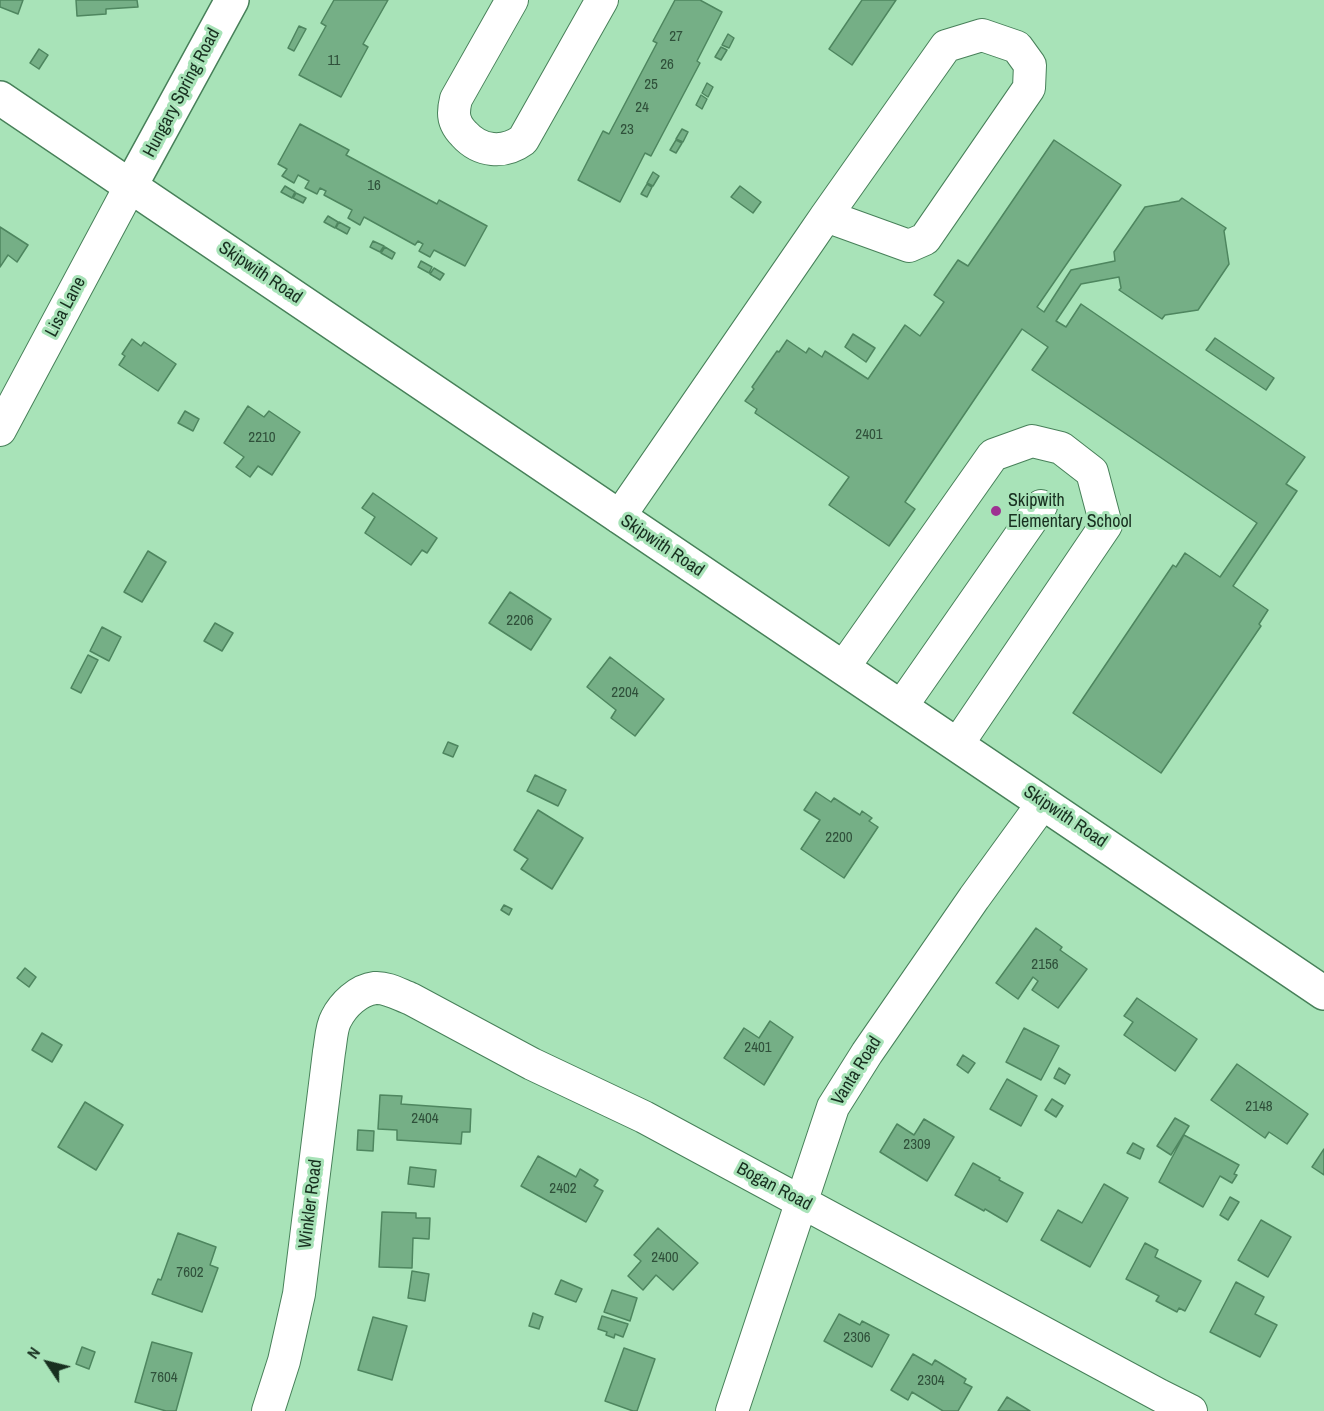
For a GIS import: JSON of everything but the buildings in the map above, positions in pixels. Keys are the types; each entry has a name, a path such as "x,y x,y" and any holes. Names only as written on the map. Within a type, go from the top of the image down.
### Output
{"main road":[{"name":"Hungary Spring Road","path":"132,185 232,0"},
{"name":"Skipwith Road","path":"0,98 132,185 1324,993"}],"street":[{"path":"512,0 456,99 454,114 459,129 472,142 486,149 510,148 524,140 602,0"},
{"path":"619,517 826,216 946,46 982,35 1017,47 1030,65 1029,88 925,239 909,246 826,216"},
{"name":"Lisa Lane","path":"0,430 132,185"},
{"path":"843,668 993,455 1032,441 1061,448 1092,472 1106,525 957,745"},
{"path":"901,707 1041,506"},
{"name":"Vanta Road","path":"732,1411 833,1107 867,1053 974,898 1043,803"},
{"name":"Bogan Road","path":"351,999 376,988 390,990 411,999 532,1064 644,1117 1191,1411"},
{"name":"Winkler Road","path":"268,1411 284,1361 299,1294 335,1020 351,999"}],"place":[{"name":"Skipwith Elementary School","path":"996,511"}]}
